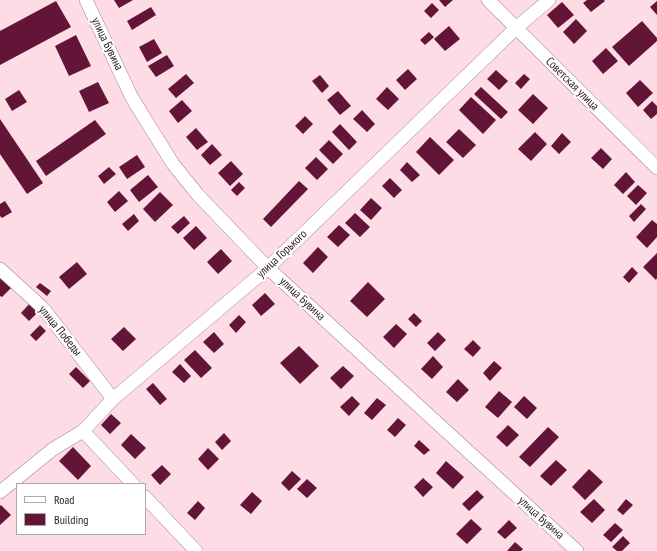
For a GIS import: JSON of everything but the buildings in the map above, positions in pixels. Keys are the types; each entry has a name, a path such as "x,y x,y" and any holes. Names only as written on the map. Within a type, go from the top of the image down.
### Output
{"street":[{"name":"улица Бувина","path":"86,0 132,98 173,164 198,195 268,268 577,551"},
{"name":"Советская улица","path":"488,0 657,168"},
{"name":"улица Горького","path":"0,492 52,449 83,431 113,399 268,268 516,28 549,0"},
{"name":"улица Победы","path":"0,269 43,308 113,399"},
{"path":"83,431 132,483"},
{"path":"146,498 196,551"}]}
